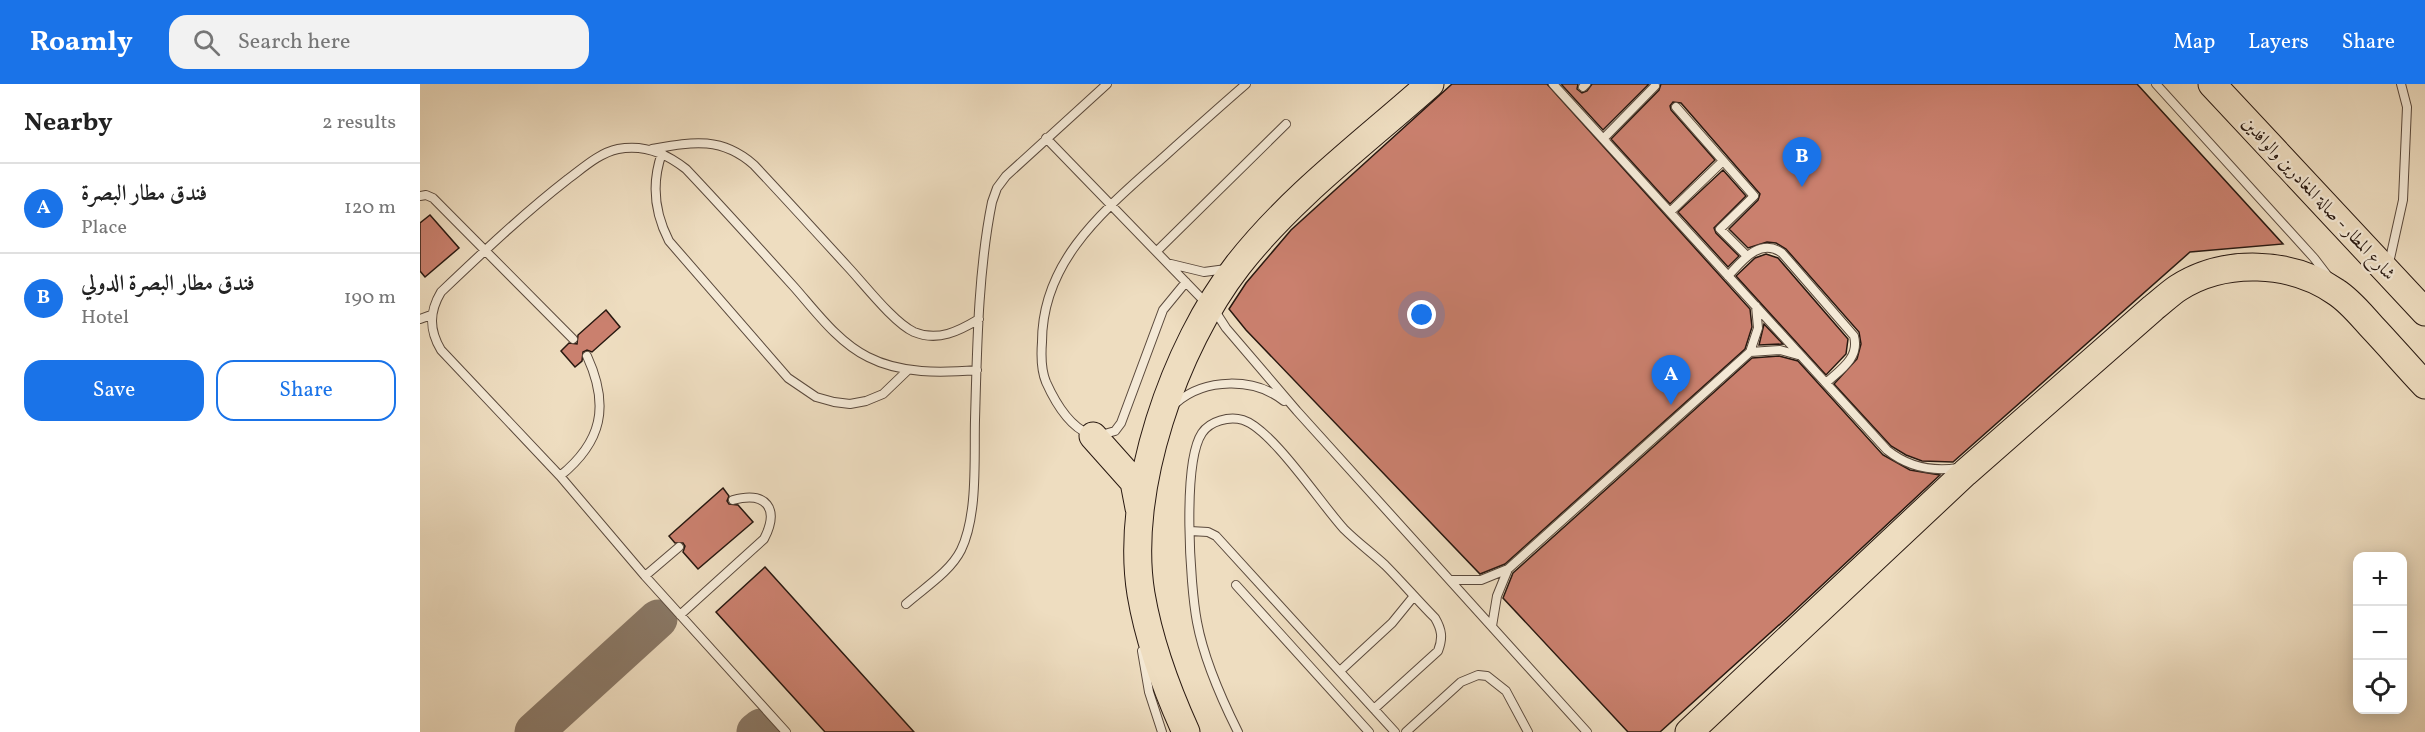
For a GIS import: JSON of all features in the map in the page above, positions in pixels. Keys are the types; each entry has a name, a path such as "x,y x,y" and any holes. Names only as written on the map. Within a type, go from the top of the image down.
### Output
{"highway":[{"path":"1186,732 1173,704 1148,626 1141,592 1138,549 1142,497 1148,469 1163,415 1182,361 1210,306 1239,265 1277,221 1430,84"},
{"name":"شارع المطار - صالة المغادرين والوافدين","path":"2212,84 2425,312"},
{"path":"1689,732 1979,461 2180,287 2211,273 2244,267 2278,268 2308,277 2336,292 2352,305 2425,385"},
{"path":"1093,436 1134,482 1139,500 1140,526"}],"lane":[{"path":"906,604 952,564 961,550 968,531 973,489 979,319 992,202 997,188 1006,176 1046,138 1107,84"},
{"path":"1186,282 1163,310 1121,423 1115,430 1104,435 1093,436 1083,431 1070,420 1050,392 1044,376 1042,335 1052,288 1066,257 1076,242 1111,205 1246,84"},
{"path":"1553,84 1887,450 1903,462 1926,469 1940,470 1979,461"},
{"path":"2156,84 2314,258 2336,292"},
{"path":"2387,271 2403,200 2407,107 2401,84"},
{"path":"1603,139 1656,85"},
{"path":"1676,107 1754,196 1720,229 1747,256"},
{"path":"1157,251 1286,124"},
{"path":"1046,138 1210,306 1226,328 1298,411 1587,732"},
{"path":"647,149 716,144 743,155 870,291 902,324 914,332 931,336 946,335 979,319"},
{"path":"786,732 645,576 560,476 441,350 433,334 431,315 441,292 528,210 602,155 616,149 631,147 647,149 662,153 686,169 820,316 853,348 868,358 908,370 942,372 977,370"},
{"path":"662,153 656,174 655,197 662,227 669,241 788,378 816,397 850,404 883,394 908,370"},
{"path":"1670,212 1724,161"},
{"path":"420,196 426,195 433,198 573,339"},
{"path":"1728,276 1747,256 1764,248 1778,250 1854,336 1856,348 1853,356 1826,383"},
{"path":"1168,263 1204,272 1239,265"},
{"path":"1450,580 1481,580 1508,569 1750,352 1758,328 1756,306"},
{"path":"420,312 431,315"},
{"path":"420,320 431,315"},
{"path":"1750,352 1780,350 1802,357"},
{"path":"560,476 578,462 591,443 599,422 601,399 597,377 587,356"},
{"path":"1163,415 1190,394 1205,387 1229,383 1254,386 1278,395 1298,411"},
{"path":"1238,732 1211,670 1197,621 1189,558 1193,472 1197,443 1203,430 1226,418 1243,420 1257,427 1343,528 1386,566 1441,628 1442,640 1438,651 1374,709"},
{"path":"680,615 764,538 770,528 772,516 767,504 757,498 744,497 733,500"},
{"path":"1190,531 1208,532 1216,536 1395,732"},
{"path":"645,576 679,547"},
{"path":"1492,626 1497,596 1508,569"},
{"path":"1236,585 1369,732"},
{"path":"1141,592 1142,641 1149,692 1162,732"},
{"path":"1340,671 1396,619 1414,596"},
{"path":"1406,732 1461,682 1478,675 1487,676 1506,691 1528,732"}],"building":[{"path":"1452,84 1547,84 1750,309 1752,327 1745,349 1505,564 1480,574 1246,330 1229,309 1246,283 1291,230"},
{"path":"1561,84 1578,84 1577,89 1582,93 1587,91 1592,84 1649,84 1603,130"},
{"path":"1661,84 2137,84 2283,244 2190,252 1953,462 1922,461 1891,446 1834,384 1857,359 1861,344 1859,332 1786,249 1776,243 1767,242 1748,248 1729,229 1758,200 1760,194 1681,103 1673,102 1670,106 1671,110 1715,160 1670,204 1611,139 1659,90"},
{"path":"1723,170 1746,196 1714,228 1716,233 1739,256 1728,267 1678,212"},
{"path":"430,215 459,248 425,277 420,271 420,223"},
{"path":"1766,254 1778,258 1848,339 1846,354 1826,375 1736,276 1755,258"},
{"path":"606,310 620,327 592,352 587,350 583,352 582,361 575,367 561,351 569,343 577,344 578,335"},
{"path":"1764,324 1783,344 1759,345"},
{"path":"1779,356 1798,361 1883,455 1910,470 1940,475 1660,732 1628,732 1503,598 1513,573 1752,358"},
{"path":"723,488 729,496 727,501 729,504 738,505 753,522 698,569 683,552 685,546 683,543 675,543 669,536"},
{"path":"765,567 914,732 825,732 716,612"}],"taxiway":[{"path":"534,732 658,619"},
{"path":"756,732 761,728"}],"place":[{"name":"فندق مطار البصرة الدولي","path":"1802,187"},
{"name":"فندق مطار البصرة","path":"1671,405"}]}
